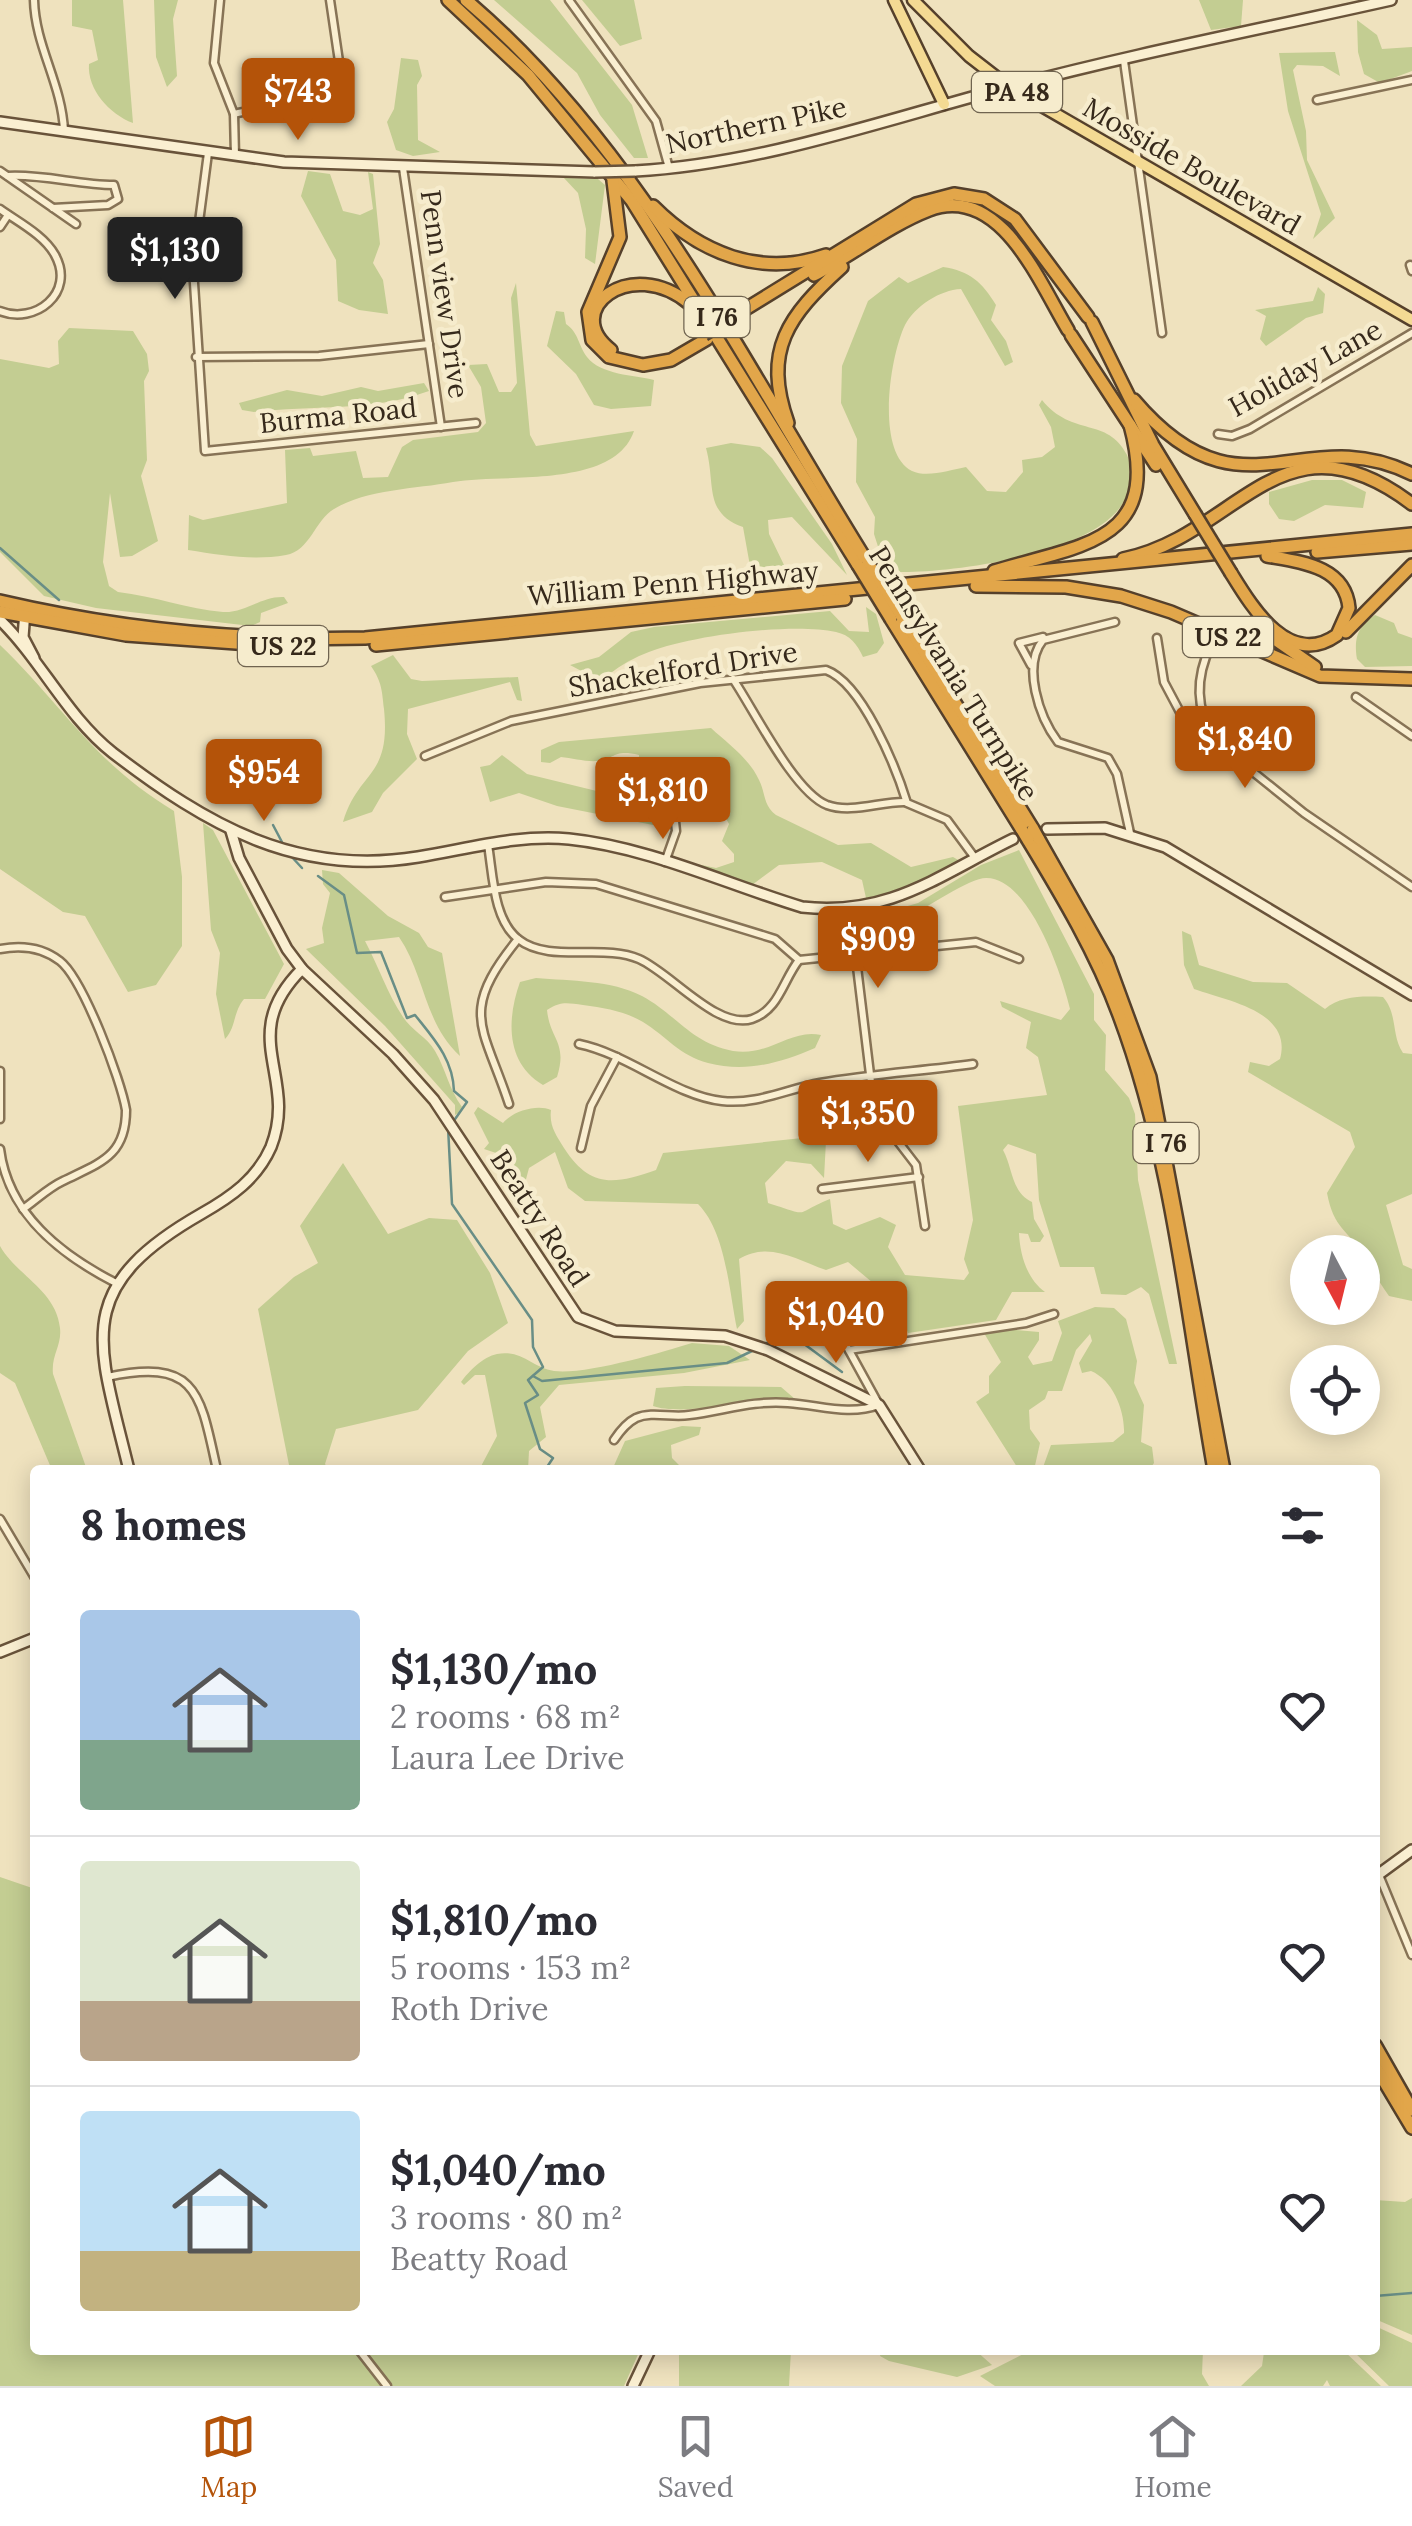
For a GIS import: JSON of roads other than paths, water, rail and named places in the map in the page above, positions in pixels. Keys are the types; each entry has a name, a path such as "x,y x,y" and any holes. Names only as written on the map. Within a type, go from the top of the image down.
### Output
{"highway":[{"name":"Pennsylvania Turnpike","path":"448,0 528,75 610,172 863,564 1102,949 1150,1078 1223,1465"},
{"name":"Pennsylvania Turnpike","path":"466,0 499,28 573,107 636,189 796,446 863,564"},
{"path":"610,172 619,206 620,237 588,312 592,340 609,357 643,365 671,360 851,250 927,210 954,205 974,208 1002,229 1191,515 1252,618 1278,642 1319,669 1368,680 1412,680"},
{"path":"636,189 692,240 741,260 794,263 851,250"},
{"path":"796,446 776,388 777,353 807,302 851,250 923,200 946,194 977,197 1003,209 1021,224 1090,320 1191,515"},
{"path":"703,318 673,292 638,282 605,296 595,324 608,347 636,357 668,353 706,337"},
{"path":"1134,400 1165,435 1194,454 1231,465 1356,458 1412,474"},
{"path":"960,580 1094,540 1114,528 1130,509 1139,485 1130,424"},
{"path":"1273,464 1372,478 1412,504"},
{"name":"US 22","path":"1016,574 1149,552 1273,479 1322,468"},
{"name":"William Penn Highway","path":"0,612 194,632 365,638 1412,534"},
{"name":"William Penn Highway","path":"0,601 24,613 126,635 234,644 365,645 513,634 1412,544"},
{"path":"1227,573 1258,613 1286,638 1315,645 1337,635 1348,617 1349,604 1336,579 1312,565 1267,556"},
{"path":"1278,642 1306,650 1333,644 1412,565"},
{"name":"US 22","path":"976,586 1088,590 1170,612 1320,676 1368,680"},
{"name":"Pennsylvania Turnpike","path":"1030,834 1080,927 1130,1046 1155,1140 1213,1465"},
{"path":"1380,2054 1412,2110"},
{"path":"1380,2074 1412,2128"}],"main road":[{"path":"894,0 944,104"},
{"name":"Mosside Boulevard","path":"913,0 969,56 1009,87 1412,320"},
{"name":"Northern Pike","path":"0,122 234,156 404,168 595,172 669,169 766,151 1009,87 1390,0"},
{"path":"18,643 24,613"},
{"path":"24,613 23,637 34,660"},
{"path":"0,620 103,744 231,830 282,852 301,857 386,862 488,844 568,839 665,863 802,906 850,908 910,894 975,858 1030,834 1130,833 1196,863 1412,996"},
{"name":"Beatty Road","path":"231,830 246,871 302,970 393,1054 450,1122 578,1317 615,1331 703,1334 744,1342 880,1406"},
{"path":"128,1465 101,1345 116,1283 147,1246 230,1198 264,1161 278,1115 271,1013 285,987 302,970"},
{"path":"880,1406 917,1465"},
{"path":"0,1652 30,1640"},
{"path":"1380,1874 1412,1850"},
{"path":"633,2386 648,2355"}],"street":[{"path":"34,0 39,39 62,101 64,132"},
{"path":"220,0 214,62 234,114 234,156"},
{"path":"234,114 262,108 311,111 334,100 342,75 330,0"},
{"path":"569,0 656,122 669,169"},
{"path":"1124,61 1162,333"},
{"path":"1317,100 1412,80"},
{"path":"208,153 193,268 196,358 319,356 429,344"},
{"name":"Penn view Drive","path":"404,168 441,427"},
{"path":"0,171 76,224"},
{"path":"8,176 30,175 84,186 114,184 118,199 108,205 54,208"},
{"path":"0,208 50,247 60,266 60,283 51,301 38,311 25,315 0,311"},
{"path":"0,227 8,215"},
{"name":"Holiday Lane","path":"1218,434 1232,436 1250,428 1412,333"},
{"name":"Burma Road","path":"196,358 205,451 476,423"},
{"path":"1115,622 1019,642 1054,737 1068,747 1104,754 1111,762 1130,833"},
{"path":"1032,670 1036,650 1050,637"},
{"path":"1157,638 1170,697 1197,728 1412,887"},
{"path":"1211,645 1199,684 1204,720 1228,754"},
{"name":"Shackelford Drive","path":"425,756 511,722 734,679 834,673 848,686 890,754 907,802"},
{"path":"734,679 804,787 826,805 850,808 907,802 946,820 975,858"},
{"path":"1356,698 1412,736"},
{"path":"1197,728 1204,720"},
{"path":"608,784 662,802 674,812 676,831 665,863"},
{"path":"488,844 506,922 518,939 545,949 636,957 729,1020 752,1019 766,1012 799,960 854,951 976,942 1019,959"},
{"path":"444,897 557,882 596,884 774,939 799,960"},
{"path":"850,908 876,1112 913,1158 925,1226"},
{"path":"509,1104 487,1056 482,995 494,968 518,939"},
{"path":"0,949 30,948 63,963 84,1002 126,1110 122,1142 110,1158 62,1181 23,1209"},
{"path":"579,1044 721,1102 742,1102 821,1083 973,1064"},
{"path":"581,1148 591,1106 618,1057"},
{"path":"0,1071 0,1118"},
{"path":"0,1148 10,1185 23,1209 63,1253 116,1283"},
{"path":"822,1188 918,1176"},
{"path":"614,1440 628,1422 648,1414 687,1416 788,1402 840,1410 880,1406 848,1350 836,1312"},
{"path":"848,1350 1026,1323 1054,1314"},
{"path":"107,1377 158,1370 189,1386 202,1408 217,1465"},
{"path":"0,1519 30,1570"},
{"path":"1380,1883 1412,1955"},
{"path":"363,2355 387,2386"}],"waterway":[{"path":"0,548 59,600"},
{"path":"273,825 283,844"},
{"path":"290,855 302,868"},
{"path":"318,876 344,895 357,953 381,952 407,1018 415,1015 441,1050 454,1091 467,1102 453,1122"},
{"path":"448,1127 452,1204 532,1320 533,1347 543,1367 528,1380 538,1395 525,1403 540,1449 553,1458 548,1465"},
{"path":"766,1343 796,1338 842,1372"},
{"path":"533,1376 542,1381 727,1363 752,1351"},
{"path":"1380,2296 1412,2293"}]}
